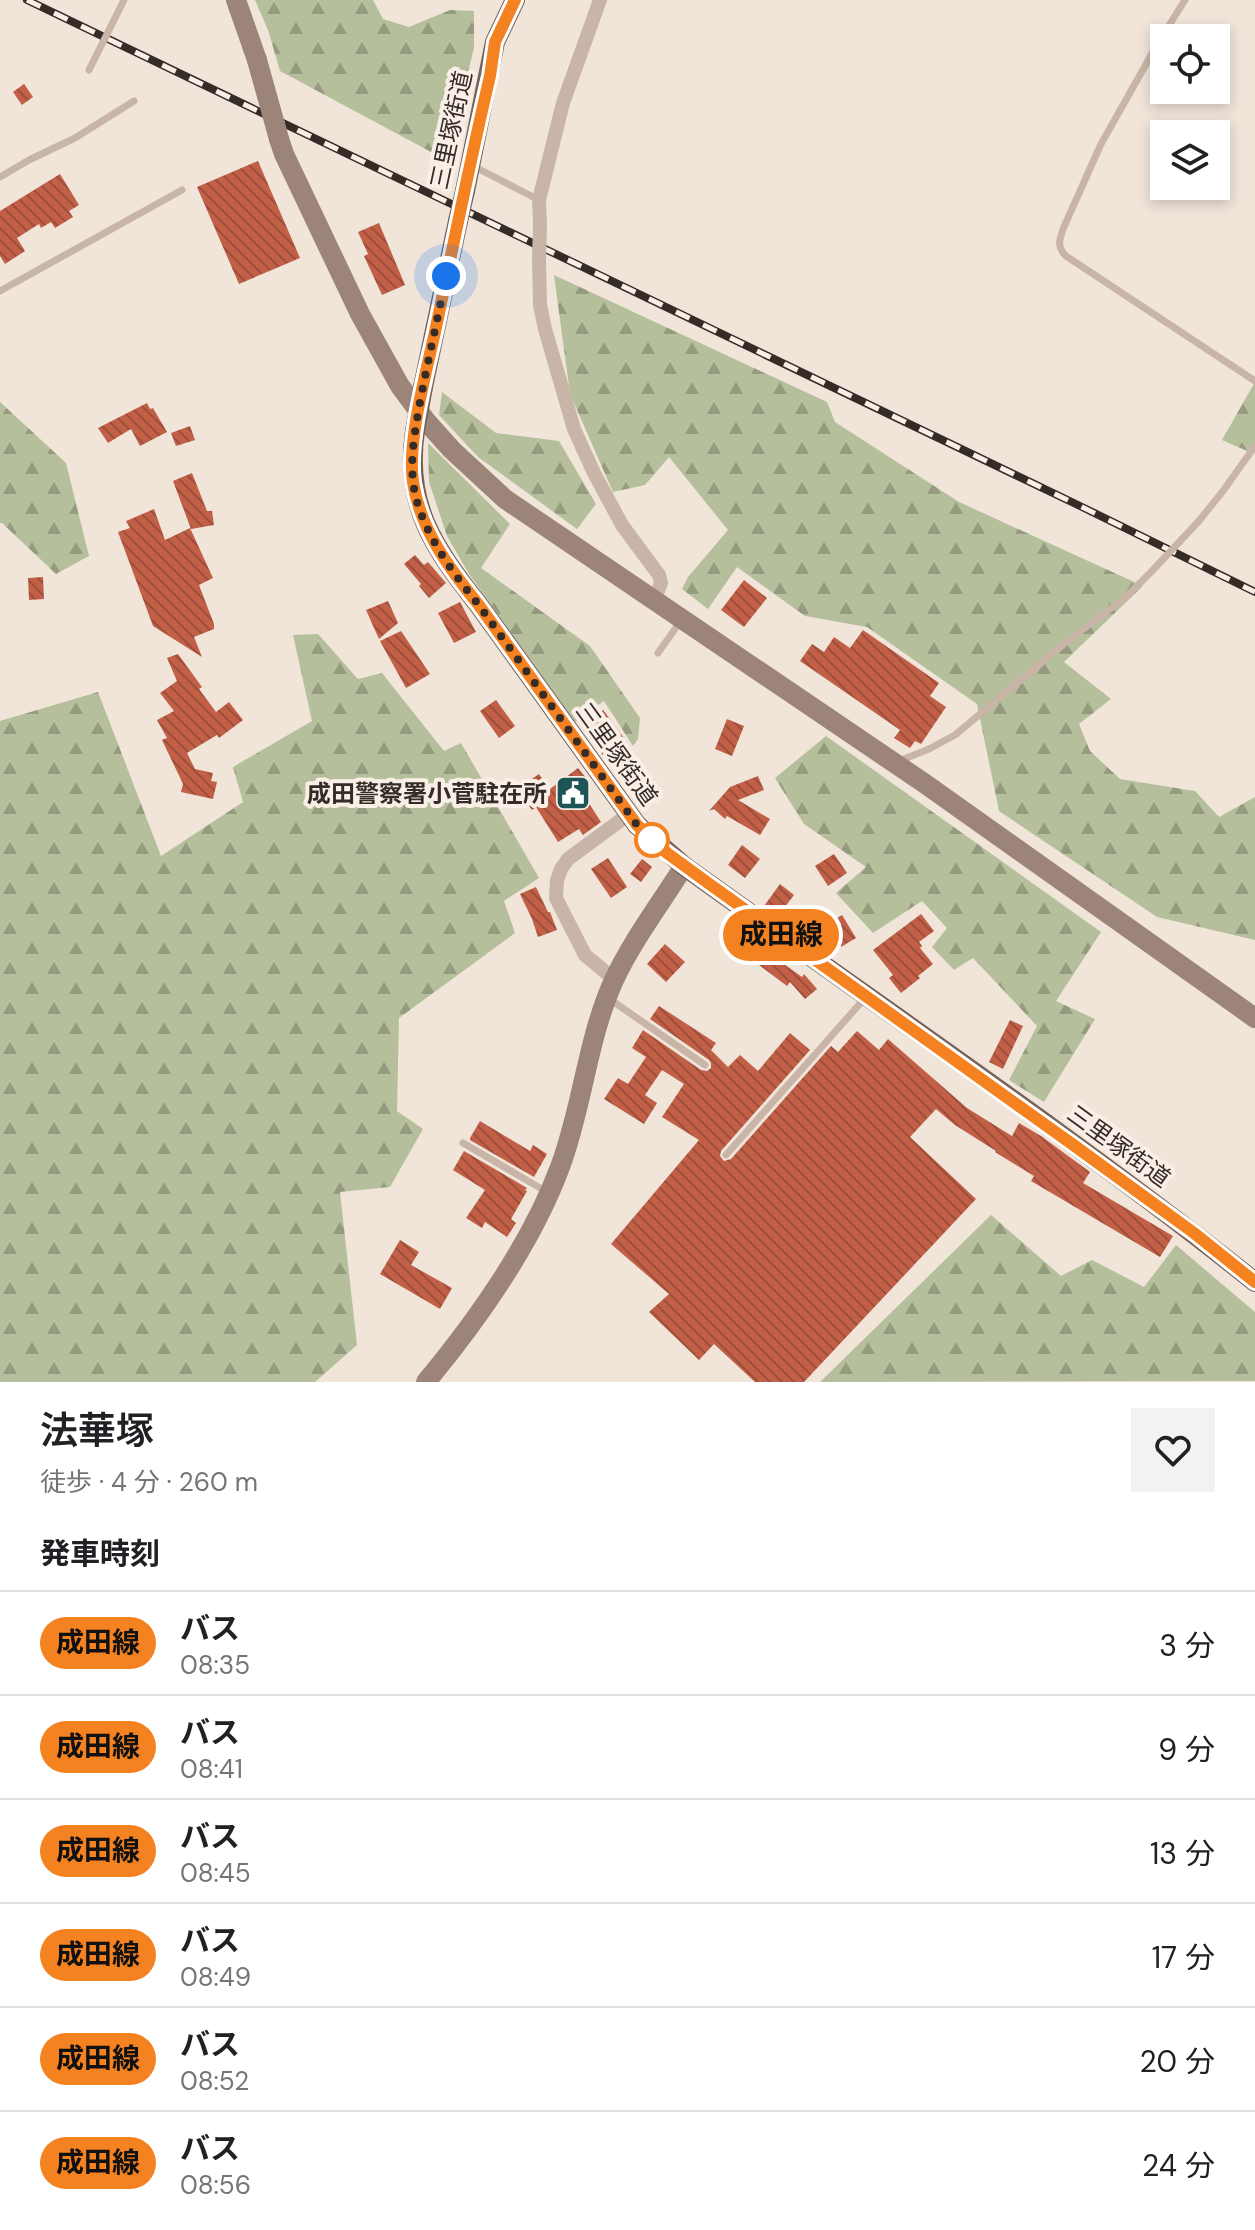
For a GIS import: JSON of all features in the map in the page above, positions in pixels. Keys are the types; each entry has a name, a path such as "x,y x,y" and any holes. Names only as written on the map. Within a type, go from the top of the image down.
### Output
{"main road":[{"name":"三里塚街道","path":"515,0 495,42 411,456 417,504 436,545 637,825 656,844 1194,1233 1255,1282"}],"street":[{"path":"236,0 284,154 367,327 400,386 452,450 505,499 894,763 1255,1018"},
{"path":"600,0 563,103 539,200 540,305 574,429 622,525 659,575 661,583 654,601"},
{"path":"611,989 585,955 556,898 557,880 568,859 629,814"},
{"path":"426,1382 454,1348 523,1247 565,1152 595,1035 611,989 684,866"}],"lane":[{"path":"88,74 124,0"},
{"path":"1185,0 1101,144 1063,229 1059,249 1255,381"},
{"path":"0,177 75,138 134,101"},
{"path":"470,165 539,200"},
{"path":"0,291 182,190"},
{"path":"894,763 955,735 1065,643 1127,596 1198,522 1255,446"},
{"path":"658,653 682,620"},
{"path":"611,989 705,1065"},
{"path":"726,1155 867,996"},
{"path":"463,1143 549,1193"}],"green space":[{"path":"255,0 373,0 383,19 409,27 450,10 474,11 474,48 446,160 280,71"},
{"path":"554,275 827,402 835,422 959,502 1143,586 1064,662 1111,699 1079,724 1090,751 1120,779 1195,791 1219,817 1255,797 1255,940 1157,917 999,811 977,704 867,627 805,616 737,567 708,609 682,589 688,577 728,530 669,457 645,485 613,492 570,394"},
{"path":"1255,382 1255,451 1254,454 1222,440"},
{"path":"442,392 496,433 559,441 596,504 577,529 478,457 439,415"},
{"path":"0,402 66,463 89,556 56,574 0,523"},
{"path":"428,443 510,524 481,568 590,646 640,718 638,739 633,746 604,701 575,722 469,574 447,536 429,482"},
{"path":"318,634 358,679 382,673 444,751 461,743 539,878 504,901 515,933 399,1018 397,1111 423,1129 390,1187 340,1192 357,1345 315,1382 0,1382 0,721 98,692 161,856 243,802 233,767 312,721 293,635"},
{"path":"826,736 1101,932 1056,1001 1095,1019 1044,1102 1009,1080 1037,1026 973,958 954,970 932,947 947,928 922,901 873,933 836,893 866,867 804,824 775,778"},
{"path":"991,1215 1061,1276 1092,1260 1144,1287 1176,1245 1255,1312 1255,1381 820,1382"}],"building":[{"path":"24,84 33,97 22,105 13,92"},
{"path":"258,161 300,258 239,284 197,187"},
{"path":"60,174 79,205 69,211 73,217 55,228 51,222 41,228 39,224 17,238 25,251 5,264 0,256 0,211"},
{"path":"379,223 405,285 382,295 364,256 368,254 358,232"},
{"path":"147,403 167,432 140,446 131,429 108,443 98,428"},
{"path":"190,426 195,440 176,446 171,433"},
{"path":"192,473 207,511 212,511 214,525 191,529 173,481"},
{"path":"154,509 165,540 190,528 213,578 199,585 214,624 214,629 194,637 202,657 153,626 118,532 130,528 126,521"},
{"path":"415,555 424,565 428,562 446,583 429,598 404,564"},
{"path":"43,577 44,599 29,600 28,578"},
{"path":"744,580 767,598 744,627 721,610"},
{"path":"388,601 398,623 379,639 366,610"},
{"path":"460,602 476,632 454,643 438,613"},
{"path":"863,630 939,683 930,696 946,707 921,744 915,741 910,748 894,738 900,730 800,661 812,644 824,652 834,637 850,648"},
{"path":"401,631 430,674 406,688 380,641"},
{"path":"178,654 216,712 229,702 243,720 219,738 217,735 187,753 195,769 213,773 211,781 217,782 213,799 181,792 183,784 162,740 167,738 157,720 174,711 160,693 177,681 167,658"},
{"path":"496,700 515,726 499,738 480,711"},
{"path":"603,710 624,738 619,742 627,752 610,765 581,725"},
{"path":"727,719 744,726 732,756 715,749"},
{"path":"578,768 586,778 577,785 601,822 583,835 579,829 558,842 536,807 532,810 525,800 518,805 510,794 539,774 550,789"},
{"path":"758,776 764,790 738,800 770,819 760,835 727,816 725,819 714,809 709,811 730,787"},
{"path":"742,845 760,859 745,878 728,865"},
{"path":"834,854 847,873 828,886 815,866"},
{"path":"608,858 627,887 611,898 591,869"},
{"path":"642,859 652,867 641,882 630,874"},
{"path":"780,884 794,895 778,916 764,906"},
{"path":"536,887 557,930 538,937 520,894"},
{"path":"921,914 934,931 919,942 920,948 933,964 901,993 889,978 893,975 873,950"},
{"path":"842,915 856,938 841,947 827,924"},
{"path":"763,942 778,952 774,957 802,977 804,974 817,989 805,999 790,982 787,986 751,959"},
{"path":"665,944 685,962 666,982 647,964"},
{"path":"659,1006 716,1043 711,1050 728,1067 740,1055 758,1071 790,1033 810,1050 721,1151 724,1161 731,1159 831,1046 838,1052 857,1031 879,1050 888,1039 967,1108 1012,1136 1019,1123 1041,1136 1090,1172 1083,1183 1173,1236 1160,1257 1031,1181 1034,1176 955,1125 936,1109 910,1137 976,1199 804,1382 755,1382 714,1344 699,1360 649,1312 669,1294 611,1244 699,1140 662,1117 684,1084 662,1070 645,1095 657,1103 644,1124 604,1099 618,1078 628,1084 646,1057 632,1048 643,1030 701,1070 711,1068 709,1060 650,1019"},
{"path":"1010,1020 1023,1026 1003,1069 989,1062"},
{"path":"480,1121 530,1151 533,1145 547,1154 534,1177 470,1140"},
{"path":"464,1151 527,1188 511,1219 516,1223 507,1237 485,1222 482,1228 466,1218 485,1190 453,1170"},
{"path":"400,1240 419,1252 411,1265 452,1288 440,1309 380,1274"}],"railway":[{"path":"27,0 1255,592"}],"bus line":[{"name":"成田線","path":"515,0 495,42 411,456 417,504 436,545 637,825 656,844 1194,1233 1255,1282"}],"place":[{"name":"成田警察署小菅駐在所","path":"573,793"}],"route":[{"path":"446,276 411,456 417,504 425,525 451,569 637,825 656,844 652,840"}]}
